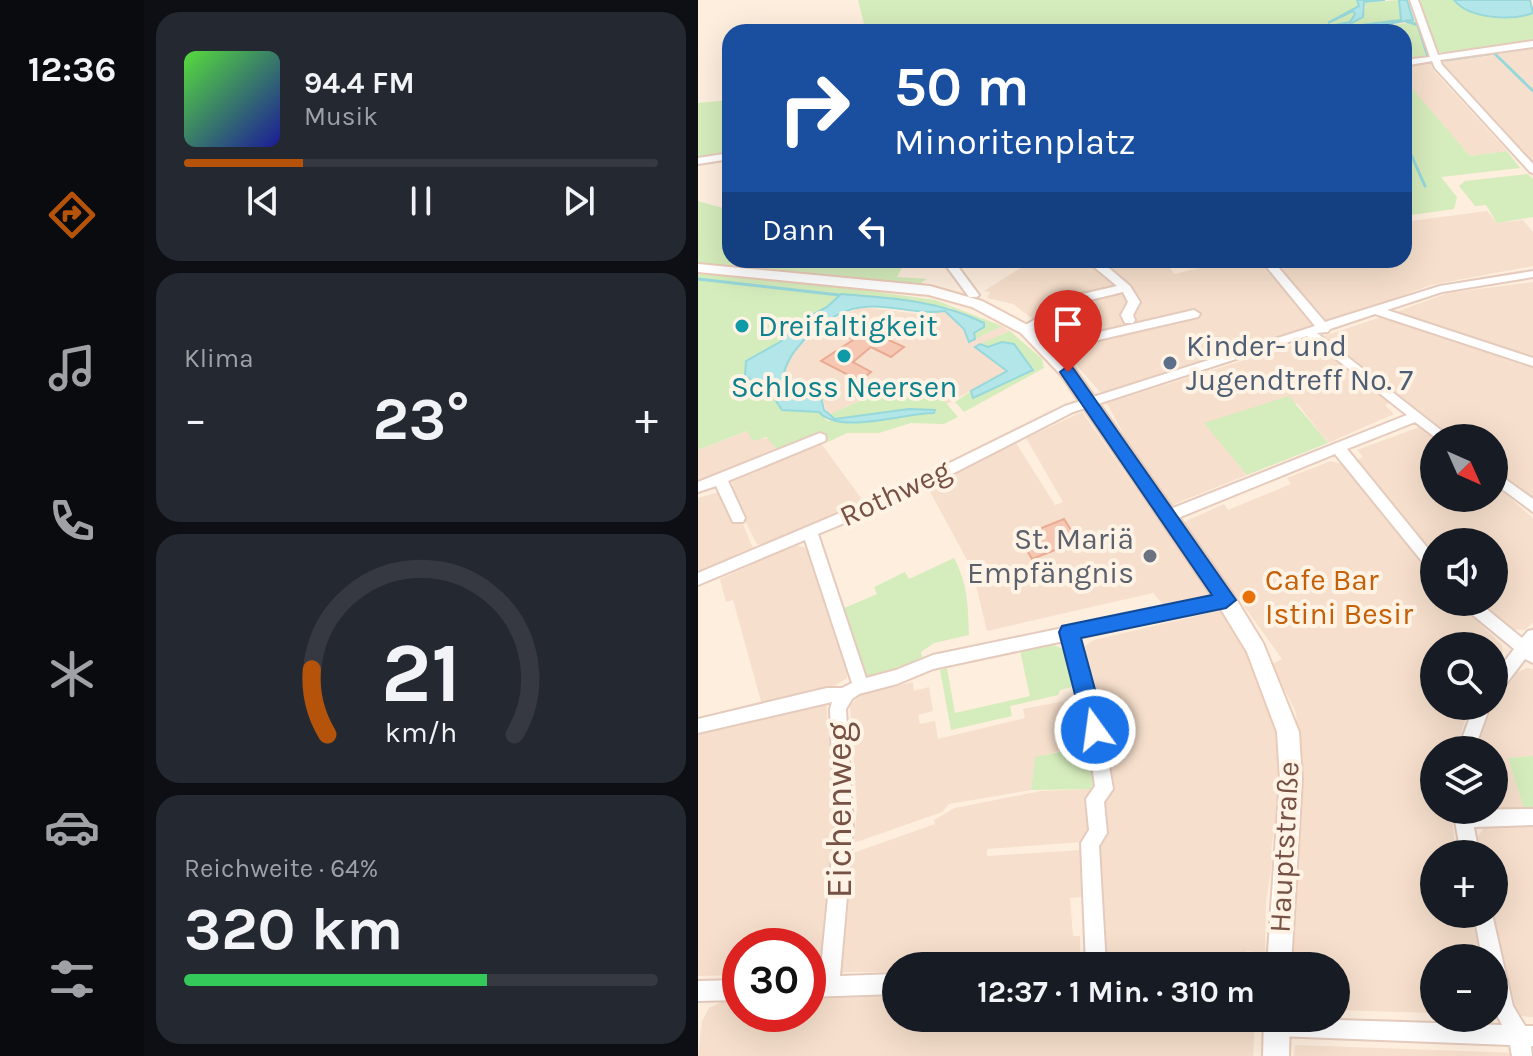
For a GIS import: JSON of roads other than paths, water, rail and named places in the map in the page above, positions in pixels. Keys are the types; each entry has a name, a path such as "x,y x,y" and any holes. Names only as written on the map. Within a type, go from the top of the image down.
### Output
{"street":[{"path":"1414,0 1434,59 1533,170"},
{"path":"1412,62 1533,44"},
{"path":"698,161 722,157"},
{"name":"Hauptstraße","path":"698,268 930,291 982,306 1026,330 1068,372 1226,600 1256,649 1288,732 1291,779 1280,952"},
{"path":"953,268 973,295"},
{"path":"1102,268 1126,288 1134,302 1127,315 1129,320"},
{"path":"1272,268 1318,332 1427,424"},
{"name":"Rothweg","path":"698,579 904,492 1054,415 1318,332 1449,287 1533,274"},
{"path":"1026,330 1082,298 1126,288"},
{"path":"1379,311 1533,362"},
{"path":"1086,330 1098,336 1194,314"},
{"path":"1168,516 1417,416"},
{"path":"698,487 820,438"},
{"path":"1338,448 1420,549"},
{"path":"720,479 738,518"},
{"path":"1508,487 1533,507"},
{"name":"Eichenweg","path":"810,532 853,690 838,709 843,844 829,986"},
{"path":"698,726 853,690 933,662 1226,600"},
{"path":"1484,616 1527,652"},
{"path":"1069,632 1095,730 1104,789 1095,799 1098,833 1090,843 1095,952"},
{"path":"1508,672 1527,652 1533,636"},
{"path":"1508,816 1533,817"},
{"path":"826,986 882,984"},
{"path":"698,991 722,990"},
{"path":"1508,1016 1525,1042"},
{"path":"1350,1028 1525,1042"},
{"path":"1276,1056 1277,1032"}],"water":[{"path":"1357,0 1385,0 1364,2 1363,17 1350,24 1340,24 1350,22 1355,14 1353,11 1328,23 1359,6"},
{"path":"1399,0 1407,0 1413,20 1369,24 1401,20"},
{"path":"1454,0 1530,0 1533,13 1491,17 1470,11"},
{"path":"841,294 932,305 984,323 984,327 974,333 975,339 969,342 964,329 945,311 923,312 874,306 852,309 827,321 804,340 784,373 790,381 820,393 824,410 835,419 909,409 935,410 934,413 841,422 828,419 819,412 782,410 768,389 745,376 746,361 780,342 801,321 827,307"},
{"path":"1002,342 1014,344 1033,370 973,398 971,391 1007,371 975,347"}],"waterway":[{"path":"1406,21 1418,25 1428,57"},
{"path":"1496,52 1533,47"},
{"path":"1446,60 1494,53 1533,91"},
{"path":"1412,65 1429,62"},
{"path":"1412,157 1425,186"},
{"path":"712,162 722,160"},
{"path":"698,279 839,295"}],"place":[{"name":"Dreifaltigkeit","path":"742,326"},
{"name":"Schloss Neersen","path":"844,356"},
{"name":"Kinder- und Jugendtreff No. 7","path":"1170,363"},
{"name":"St. Mariä Empfängnis","path":"1150,556"},
{"name":"Cafe Bar Istini Besir","path":"1249,597"}]}
